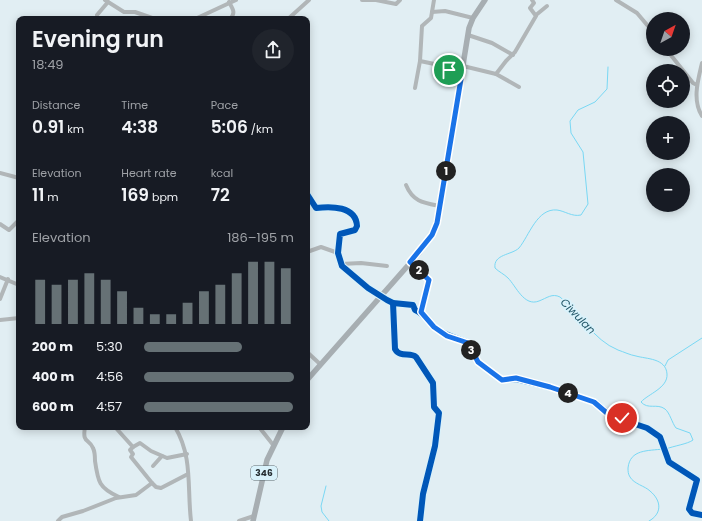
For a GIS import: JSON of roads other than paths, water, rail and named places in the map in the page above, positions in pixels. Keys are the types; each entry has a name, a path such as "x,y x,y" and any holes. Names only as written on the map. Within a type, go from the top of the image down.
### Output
{"main road":[{"path":"310,376 410,262 434,231 440,206 468,35 473,18 482,1"},
{"name":"346","path":"253,518 267,460 282,430"}],"street":[{"path":"200,16 236,0"},
{"path":"291,16 309,0"},
{"path":"362,0 376,0 396,4 400,0"},
{"path":"415,88 420,61 422,26 429,22 434,0"},
{"path":"532,0 534,3 530,8 536,15"},
{"path":"616,0 637,13 646,24"},
{"path":"97,15 107,1 124,12 135,12 146,16"},
{"path":"229,2 234,11 233,16"},
{"path":"496,74 506,61 513,55 536,15 547,6"},
{"path":"432,12 445,11 473,18"},
{"path":"468,35 492,43 513,55"},
{"path":"672,56 693,83 697,85"},
{"path":"420,61 444,66 450,70 462,73"},
{"path":"702,63 697,85 698,105 702,116"},
{"path":"463,66 496,74 519,87"},
{"path":"0,173 16,177"},
{"path":"406,185 410,194 417,200 440,206"},
{"path":"310,199 316,208 328,206 341,209 351,213 355,218 357,226 355,230 340,234 338,253 341,264 365,286 393,303 412,305 415,310 421,312 434,327 447,336 468,343 478,362 502,380 516,378 533,382 594,402 609,414 617,415 623,419 629,420 635,424 650,429 658,435 669,462 697,480 689,509 692,513 702,515"},
{"path":"0,224 9,230 16,223"},
{"path":"310,251 321,247 338,253"},
{"path":"410,262 429,280 421,312"},
{"path":"341,264 361,263 387,266"},
{"path":"0,277 16,283"},
{"path":"0,299 8,279"},
{"path":"393,303 395,349 400,354 414,355 433,383 434,407 439,413 435,446 423,494 420,521"},
{"path":"0,320 16,318"},
{"path":"310,355 320,364"},
{"path":"85,430 84,435 86,441 94,450 97,475 100,485 108,492 119,497"},
{"path":"118,430 133,447"},
{"path":"177,430 184,444 187,454 191,521"},
{"path":"261,430 274,446"},
{"path":"187,454 169,458 151,451 140,443 130,450 133,454 131,457 156,487 161,488 188,474"},
{"path":"153,466 162,456"},
{"path":"58,521 62,517 119,497 131,497 136,495 152,482"},
{"path":"240,521 253,518"}],"waterway":[{"name":"Ciwulan","path":"608,67 607,89 595,102 578,110 570,121 571,133 583,152 588,204 581,215 575,215 557,210 544,213 534,224 519,248 500,257 495,263 495,268 508,278 521,295 529,301 539,301 552,296 560,297 594,333 609,346 632,355 655,360 663,365 667,374 664,383 641,402 647,406 659,406 665,409 676,428 690,433 693,440 688,443 666,449"},
{"path":"665,366 668,360 702,338"},
{"name":"Ciwulan","path":"649,521 658,511 659,507 657,499 650,491 632,479 628,471 629,462 632,457 641,452 663,449"},
{"path":"326,486 321,506 322,512 329,521"}]}
